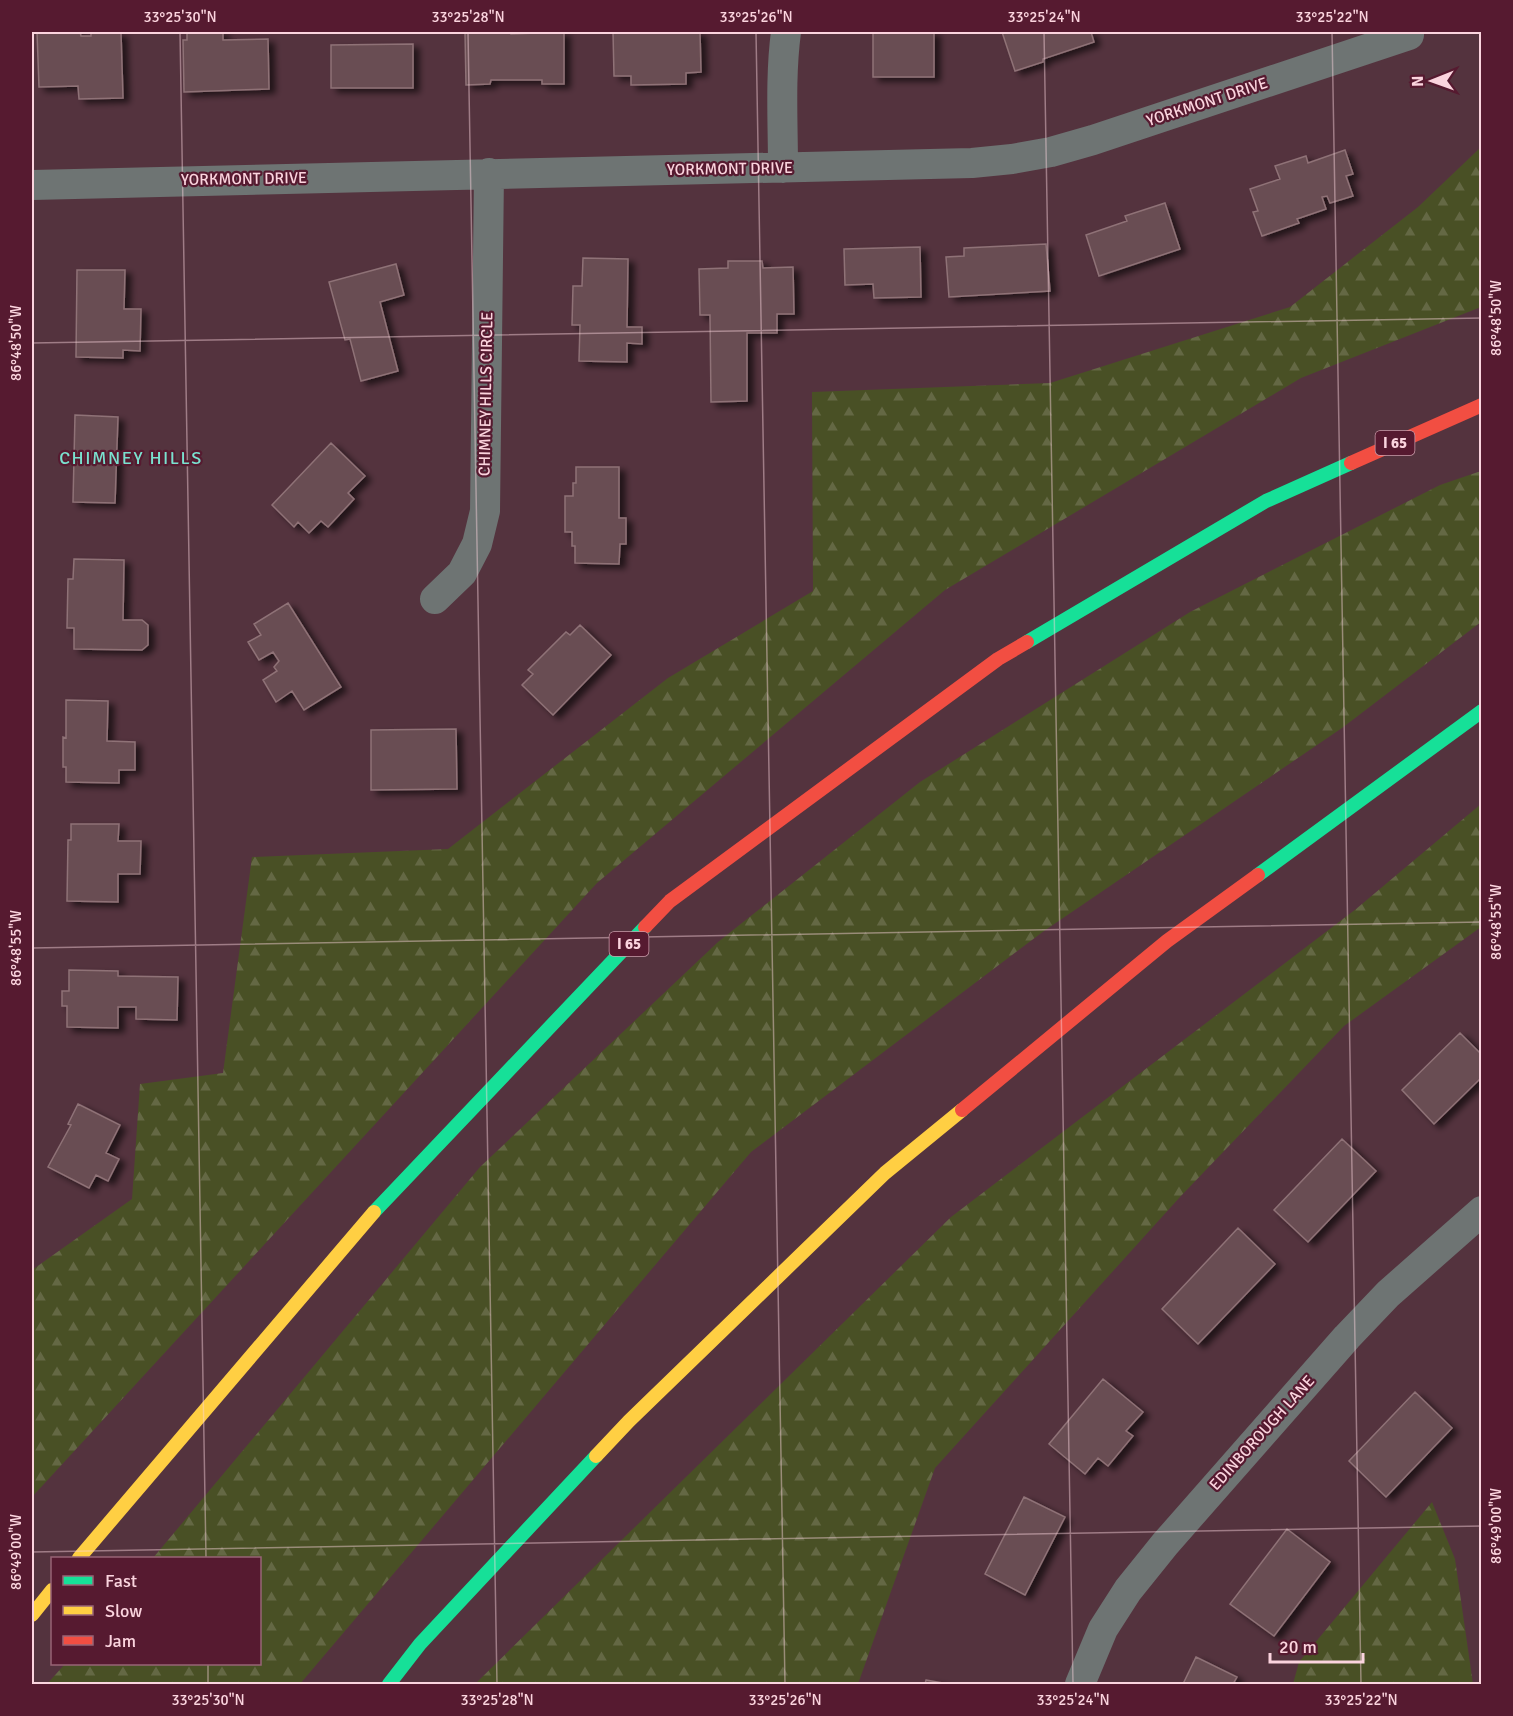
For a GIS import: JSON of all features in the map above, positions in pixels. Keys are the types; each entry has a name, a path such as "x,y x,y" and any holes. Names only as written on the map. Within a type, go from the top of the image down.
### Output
{"highway":[{"name":"I 65","path":"80,1557 386,1198 670,901 998,659 1266,501 1482,405"},
{"path":"389,1684 420,1644 629,1421 885,1173 1167,941 1482,711"},
{"path":"32,1615 51,1591"}],"street":[{"path":"783,168 783,83 786,32"},
{"name":"YORKMONT DRIVE","path":"32,185 972,163 1012,159 1051,152 1093,140 1408,35"},
{"name":"CHIMNEY HILLS CIRCLE","path":"435,599 462,573 477,544 485,511 489,173"},
{"name":"EDINBOROUGH LANE","path":"1080,1684 1103,1629 1128,1590 1165,1544 1355,1328 1402,1281 1482,1211"}],"green space":[{"path":"1481,147 1481,307 1301,378 945,590 597,883 32,1497 32,1270 132,1199 140,1084 223,1073 252,857 448,849 668,678 813,591 812,392 1050,383 1290,307 1418,207"},
{"path":"1481,471 1481,622 1342,728 1044,931 751,1152 300,1684 47,1684 64,1665 261,1665 261,1557 154,1557 480,1167 718,942 920,782 1190,612 1440,485"},
{"path":"1481,804 1481,927 1344,1026 1180,1197 935,1468 858,1684 475,1684 951,1217 1356,909"},
{"path":"1432,1502 1455,1559 1473,1684 1293,1684 1299,1662"}],"building":[{"path":"37,32 80,32 81,36 91,36 91,33 121,33 123,98 79,99 78,86 39,87"},
{"path":"187,32 223,32 223,40 268,39 269,89 184,92 183,40 187,40"},
{"path":"465,32 511,32 511,34 564,32 564,84 542,84 542,80 491,80 490,84 466,85"},
{"path":"613,32 700,32 701,72 686,73 686,84 631,85 631,76 614,76"},
{"path":"873,32 934,32 934,77 873,77"},
{"path":"1002,32 1091,32 1094,42 1015,71"},
{"path":"413,44 413,88 331,88 331,45"},
{"path":"1345,150 1353,174 1346,176 1353,196 1330,203 1327,196 1322,197 1326,209 1297,219 1299,223 1262,236 1253,212 1258,211 1250,189 1280,179 1275,166 1306,156 1308,163"},
{"path":"1165,203 1180,249 1099,276 1086,235 1127,221 1125,216"},
{"path":"1046,244 1050,291 949,297 946,257 964,256 964,248"},
{"path":"920,247 921,297 874,298 873,284 845,285 844,249"},
{"path":"583,258 628,259 627,327 642,327 642,344 627,343 627,362 579,361 580,325 572,325 573,286 582,286"},
{"path":"728,261 762,261 763,268 793,267 794,314 777,314 777,333 747,333 747,401 711,402 710,315 700,315 699,269 728,268"},
{"path":"396,264 404,295 380,302 398,371 361,381 350,339 345,340 329,282"},
{"path":"77,270 125,270 124,309 141,309 140,351 123,350 123,358 76,357"},
{"path":"75,415 118,417 115,503 73,502"},
{"path":"331,443 365,476 348,493 354,499 328,527 321,521 309,533 298,522 294,527 272,505"},
{"path":"576,467 619,467 619,518 626,518 626,544 620,544 619,564 575,563 572,532 565,532 565,496 573,496"},
{"path":"74,559 124,560 123,620 142,620 148,625 148,645 142,650 74,649 74,628 67,628 68,579 73,579"},
{"path":"288,603 341,687 304,710 292,691 276,702 263,680 277,671 274,667 279,661 273,652 259,660 248,642 261,635 254,624"},
{"path":"580,625 611,655 553,715 522,685 533,674 528,670 566,632 570,635"},
{"path":"66,700 108,701 107,741 135,742 135,770 119,770 119,783 66,782 66,767 63,767 63,737 66,738"},
{"path":"456,729 457,789 371,790 371,730"},
{"path":"71,824 119,824 118,841 141,841 140,874 118,874 118,902 67,901 68,840 71,840"},
{"path":"69,970 118,971 118,976 178,977 177,1020 136,1019 136,1007 118,1007 118,1028 67,1027 67,1006 62,1006 62,991 69,991"},
{"path":"1460,1033 1482,1055 1482,1077 1434,1124 1402,1090"},
{"path":"78,1104 120,1125 106,1153 119,1159 108,1181 96,1175 89,1188 48,1167 71,1125 68,1124"},
{"path":"1342,1139 1376,1171 1308,1242 1274,1210"},
{"path":"1238,1228 1275,1264 1198,1344 1162,1309"},
{"path":"1103,1379 1143,1412 1126,1431 1133,1436 1108,1466 1098,1458 1085,1474 1049,1444"},
{"path":"1415,1392 1452,1428 1386,1497 1349,1461"},
{"path":"1024,1497 1065,1517 1025,1595 985,1574"},
{"path":"1287,1529 1330,1562 1274,1636 1230,1604"},
{"path":"1196,1657 1237,1677 1233,1684 1183,1684"},
{"path":"926,1680 948,1684 925,1684"}],"traffic: fast":[{"path":"1027,642 1266,501 1351,463"},
{"path":"1258,875 1482,711"},
{"path":"374,1212 645,927"},
{"path":"389,1684 420,1644 596,1456"}],"traffic: slow":[{"path":"596,1456 629,1421 885,1173 962,1110"},
{"path":"80,1557 374,1212"},
{"path":"32,1615 51,1591"}],"traffic: jam":[{"path":"1351,463 1482,405"},
{"path":"645,927 670,901 998,659 1027,642"},
{"path":"962,1110 1167,941 1258,875"}],"district":[{"name":"CHIMNEY HILLS","path":"131,458"}]}
